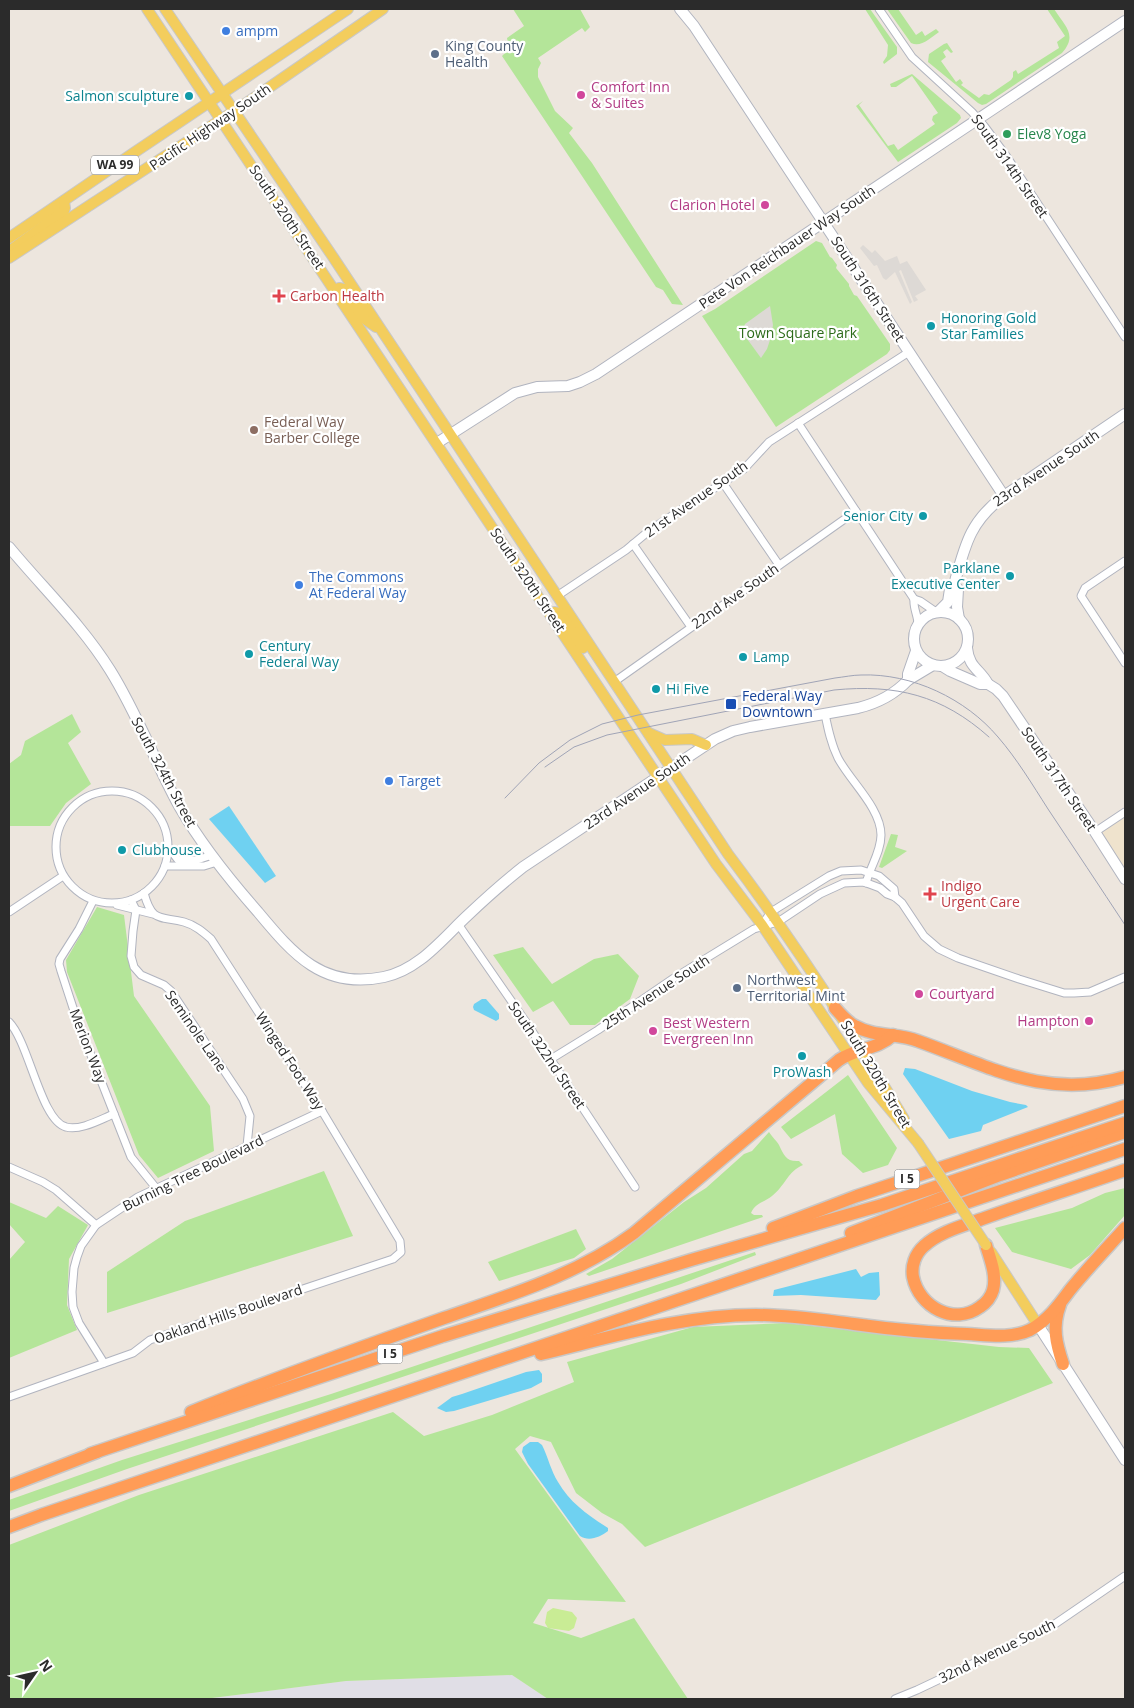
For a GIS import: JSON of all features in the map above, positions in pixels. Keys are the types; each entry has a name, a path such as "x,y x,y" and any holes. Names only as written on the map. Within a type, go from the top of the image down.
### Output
{"highway":[{"path":"835,1008 847,1021 864,1030 917,1040 1002,1073 1048,1084 1092,1084 1125,1077"},
{"path":"90,1454 258,1385 534,1286 580,1267 634,1233 848,1054 863,1051 885,1042 893,1036"},
{"name":"I 5","path":"9,1486 90,1454 443,1336 691,1260 857,1196 1125,1106"},
{"path":"691,1260 882,1205 1125,1123"},
{"path":"721,1285 1000,1175 1125,1132"},
{"path":"9,1527 1125,1149"},
{"path":"986,1245 993,1266 994,1282 993,1290 986,1303 976,1310 958,1315 946,1314 929,1304 919,1291 913,1277 913,1270 920,1250 932,1240 950,1231 996,1214 1125,1170"},
{"path":"1063,1364 1054,1328 1055,1318 1060,1305 1070,1290 1125,1228"},
{"path":"461,1374 646,1328 692,1319 756,1315 995,1336 1021,1333 1038,1325 1060,1305"}],"main road":[{"name":"South 320th Street","path":"147,9 716,864 762,925 868,1083 918,1143"},
{"name":"South 320th Street","path":"165,9 728,854 778,922 863,1051 918,1143 1038,1325"},
{"name":"Pacific Highway South","path":"9,238 348,9"},
{"name":"Pacific Highway South","path":"9,258 221,119 380,10"},
{"path":"9,251 64,211 64,201"},
{"path":"336,291 339,288 344,289 363,318 381,331"},
{"path":"506,548 522,559 547,596 552,598 557,596"},
{"path":"550,613 560,613 586,652 604,667"},
{"path":"646,731 665,740 692,739 706,745"}],"street":[{"name":"South 316th Street","path":"680,9 694,26 1004,496"},
{"name":"South 314th Street","path":"880,9 912,57 979,119 1007,157 1125,337"},
{"name":"Pete Von Reichbauer Way South","path":"437,443 515,393 537,387 568,386 591,377 1125,21"},
{"name":"21st Avenue South","path":"557,596 653,528 744,469 769,442 909,352"},
{"name":"23rd Avenue South","path":"937,612 948,602 950,589 954,585 974,526 991,505 1125,414"},
{"path":"798,423 914,599 937,612 948,613 959,619 966,628 967,648 960,659 954,663 938,666 908,680 908,674 916,651"},
{"path":"723,483 779,565"},
{"name":"22nd Ave South","path":"614,682 856,511"},
{"path":"633,544 691,627"},
{"name":"South 324th Street","path":"9,548 73,620 110,670 178,803 214,859 239,890 297,956 320,971 349,979 369,979"},
{"path":"1125,561 1088,586 1082,594 1082,599 1125,663"},
{"name":"23rd Avenue South","path":"954,585 958,590 956,607 959,619"},
{"path":"914,599 913,605 918,618 914,640 916,651 920,657 938,666"},
{"path":"918,624 924,618 937,612"},
{"name":"South 317th Street","path":"967,648 971,664 978,673 984,676 988,684 1003,696 1125,879"},
{"name":"South 317th Street","path":"938,666 980,684 988,684"},
{"name":"23rd Avenue South","path":"369,979 386,977 409,966 428,952 499,886 535,859 706,745 724,735 742,728 874,704 893,694 908,680"},
{"path":"825,714 829,735 838,758 879,822 880,844 866,883"},
{"path":"112,790 132,794 153,808 165,827 168,848 165,866 158,880 144,893 131,900 112,904 93,901 75,890 63,876 56,858 55,847 56,835 62,819 70,809 88,795 112,790"},
{"path":"1095,832 1125,812"},
{"path":"168,848 178,860 214,859"},
{"path":"165,866 204,866 214,859"},
{"path":"762,925 771,912 829,876 852,870 869,872 879,876 894,888 896,896 928,940 939,949 958,958 1064,993 1090,992 1125,977"},
{"path":"9,912 63,876"},
{"path":"762,925 778,922 832,888 844,883 866,883 880,888 887,894 896,896"},
{"path":"144,893 147,907 153,914"},
{"path":"131,900 136,910"},
{"name":"Merion Way","path":"93,901 59,964 76,1017 131,1157 156,1188"},
{"name":"Winged Foot Way","path":"112,904 153,914 167,920 184,922 194,926 211,939 322,1111 400,1241 401,1252 394,1259"},
{"name":"Seminole Lane","path":"136,910 132,931 134,968 141,975 164,985 171,991 243,1099 250,1116 247,1146"},
{"name":"South 322nd Street","path":"458,924 551,1059 635,1187"},
{"name":"25th Avenue South","path":"551,1059 598,1030 674,978 762,925"},
{"path":"9,1022 18,1035 50,1114 58,1123 66,1127 75,1127 114,1114"},
{"name":"Burning Tree Boulevard","path":"104,1363 79,1323 73,1307 72,1292 74,1268 79,1252 96,1225 138,1197 322,1111"},
{"path":"9,1167 56,1190 96,1225"},
{"name":"Oakland Hills Boulevard","path":"9,1397 133,1352 150,1340 394,1259"},
{"name":"South 320th Street","path":"1038,1325 1125,1460"},
{"name":"32nd Avenue South","path":"895,1699 1052,1626 1125,1576"},
{"name":"32nd Avenue South","path":"907,1699 917,1690"}],"shaded area":[{"path":"863,245 872,253 875,250 885,261 897,256 900,264 907,261 926,290 915,296 918,300 914,302 901,270 899,271 912,302 910,304 895,272 886,280 883,278 877,265 874,266 860,248"},
{"path":"770,306 773,325 771,337 767,349 761,358 745,336 744,327 745,324"},
{"path":"1125,812 1125,879 1095,832"},
{"path":"512,1675 548,1699 204,1699 346,1681"}],"green space":[{"path":"513,9 580,9 590,27 585,32 582,28 538,58 541,63 538,69 538,77 555,111 573,128 569,133 592,163 683,305 672,304 663,290 656,287 502,56 509,49 507,38 524,26"},
{"path":"865,9 870,9 897,47 897,54 884,64 888,45"},
{"path":"887,9 898,9 916,35 922,31 925,36 936,29 939,32 922,43 911,43"},
{"path":"1047,9 1054,9 1066,26 1069,36 1067,47 1062,53 986,104 978,103 928,62 929,54 947,43 953,52 951,53 947,49 943,52 946,57 941,61 956,82 960,79 963,83 961,85 979,98 984,94 989,95 1011,80 1013,72 1016,70 1018,74 1059,48 1057,42 1065,36"},
{"path":"912,74 960,115 961,118 957,123 898,162 856,106 863,101 859,105 888,146 894,144 898,150 935,124 932,120 933,116 938,113 912,76 896,87 891,87 890,84"},
{"name":"Town Square Park","path":"816,241 822,243 837,265 836,268 849,284 854,295 857,296 890,344 890,350 887,354 776,427 702,316"},
{"path":"72,714 81,732 68,743 91,784 66,803 50,826 9,826 9,764 21,755 25,741"},
{"path":"891,834 898,835 895,847 907,851 882,868 879,867"},
{"path":"97,907 124,915 134,996 210,1106 214,1151 158,1178 139,1155 67,972 66,960"},
{"path":"523,947 552,984 594,959 618,954 639,976 630,999 595,1025 570,1025 553,1001 533,1012 493,955"},
{"path":"848,1075 897,1148 888,1165 863,1173 842,1154 835,1114 791,1139 781,1127"},
{"path":"769,1132 788,1159 799,1161 803,1165 794,1171 776,1192 758,1205 751,1213 762,1215 763,1217 589,1276 586,1274 612,1259 684,1202 706,1188 744,1154 752,1151"},
{"path":"324,1171 353,1236 107,1313 107,1272 185,1221"},
{"path":"1125,1188 1125,1215 1090,1255 1071,1269 1012,1252 995,1228 1072,1208 1105,1193"},
{"path":"9,1202 46,1218 58,1206 88,1225 69,1259 67,1305 77,1330 9,1358 9,1260 25,1242 9,1224"},
{"path":"576,1229 586,1249 574,1258 499,1281 488,1262"},
{"path":"755,1252 756,1255 681,1284 127,1469 9,1511 9,1500 122,1460 331,1394"},
{"path":"786,1323 999,1347 1029,1348 1053,1383 645,1547 622,1524 602,1513 576,1493 551,1442 530,1436 515,1449 626,1602 548,1599 533,1623 581,1638 634,1618 688,1699 548,1699 512,1675 346,1681 204,1699 9,1699 9,1545 139,1495 393,1412 424,1436 492,1415 574,1382 567,1362 693,1327"},
{"path":"553,1608 572,1612 577,1618 574,1628 569,1631 548,1628 545,1623 547,1612"}],"water":[{"path":"229,806 276,876 265,883 209,819"},
{"path":"482,999 486,999 499,1014 499,1019 496,1021 474,1010 474,1004"},
{"path":"905,1068 915,1069 972,1091 1028,1107 983,1125 981,1131 949,1139 903,1074"},
{"path":"856,1269 861,1277 869,1273 879,1272 880,1295 876,1300 801,1295 773,1296 774,1290"},
{"path":"539,1370 542,1374 542,1382 531,1388 454,1411 446,1412 437,1408 452,1397 526,1372"},
{"path":"530,1442 538,1442 542,1445 556,1478 568,1496 608,1528 608,1531 594,1538 587,1539 580,1536 528,1464 522,1452 523,1447"}],"tram line":[{"path":"505,798 539,763 570,740 602,724 638,715 835,678 861,675 899,678 937,691 954,700 985,723 998,737 1012,754 1125,925"},
{"path":"545,767 574,747 607,735 834,690 878,689 898,691 917,696 936,702 954,711 989,737"}],"place":[{"name":"ampm","path":"226,31"},
{"name":"King County Health","path":"435,54"},
{"name":"Comfort Inn & Suites","path":"581,95"},
{"name":"Salmon sculpture","path":"189,96"},
{"name":"Elev8 Yoga","path":"1007,134"},
{"name":"Clarion Hotel","path":"765,205"},
{"name":"Carbon Health","path":"279,296"},
{"name":"Honoring Gold Star Families","path":"931,326"},
{"name":"Federal Way Barber College","path":"254,430"},
{"name":"Senior City","path":"923,516"},
{"name":"Parklane Executive Center","path":"1010,576"},
{"name":"The Commons At Federal Way","path":"299,585"},
{"name":"Century Federal Way","path":"249,654"},
{"name":"Lamp","path":"743,657"},
{"name":"Hi Five","path":"656,689"},
{"name":"Federal Way Downtown","path":"731,704"},
{"name":"Target","path":"389,781"},
{"name":"Clubhouse","path":"122,850"},
{"name":"Indigo Urgent Care","path":"930,894"},
{"name":"Northwest Territorial Mint","path":"737,988"},
{"name":"Courtyard","path":"919,994"},
{"name":"Hampton","path":"1089,1021"},
{"name":"Best Western Evergreen Inn","path":"653,1031"},
{"name":"ProWash","path":"802,1056"}]}
